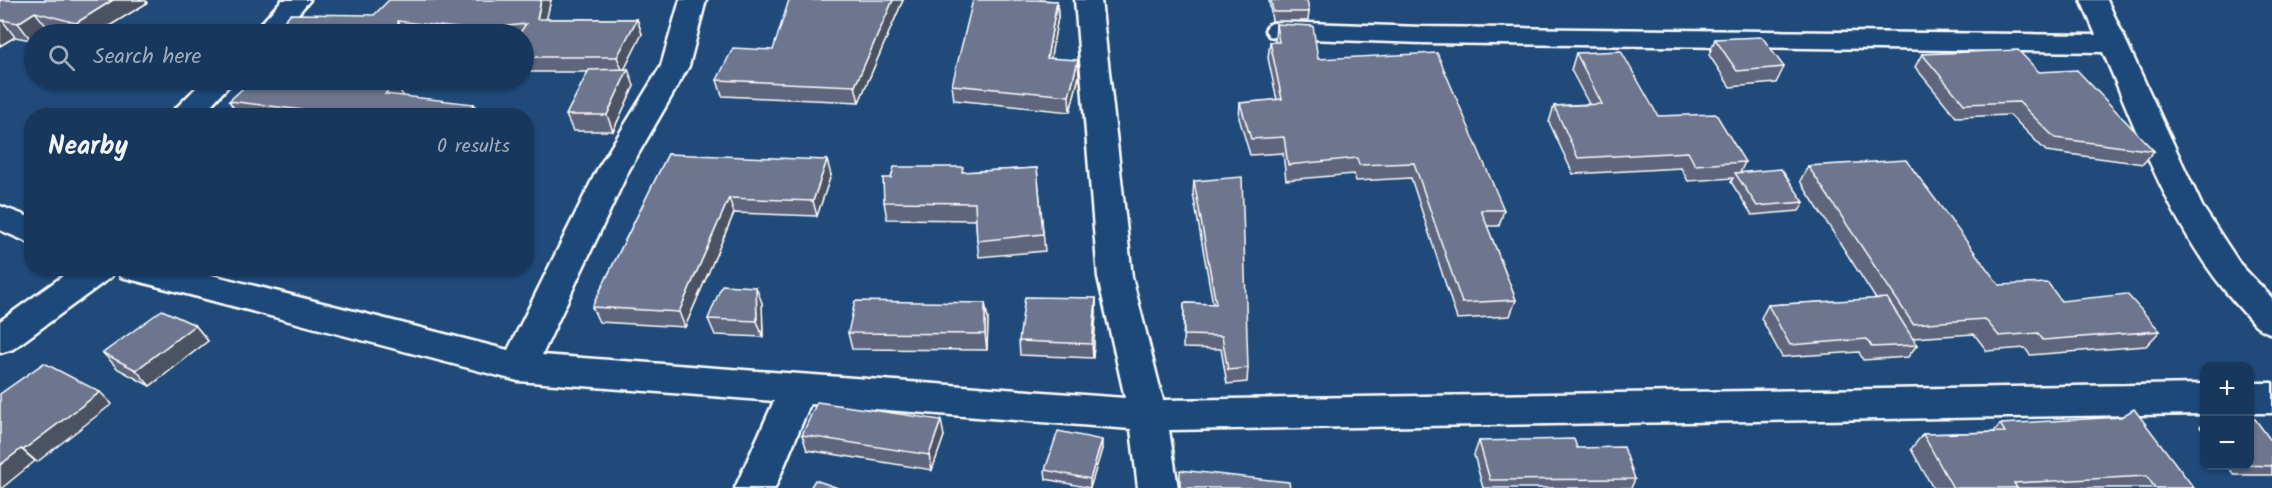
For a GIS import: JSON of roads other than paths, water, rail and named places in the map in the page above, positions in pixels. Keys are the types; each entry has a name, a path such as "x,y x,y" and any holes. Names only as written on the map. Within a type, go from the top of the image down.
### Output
{"street":[{"path":"274,24 297,0"},
{"path":"518,367 613,170 675,66 693,0"},
{"path":"1088,0 1115,277 1148,415 1158,488"},
{"path":"2094,0 2187,208 2228,273 2272,321"},
{"path":"1279,30 1434,35 2114,44"},
{"path":"191,108 210,90"},
{"path":"0,217 24,228"},
{"path":"0,339 88,276"},
{"path":"164,276 518,367 1148,415 2200,399"},
{"path":"755,488 798,389"}]}
